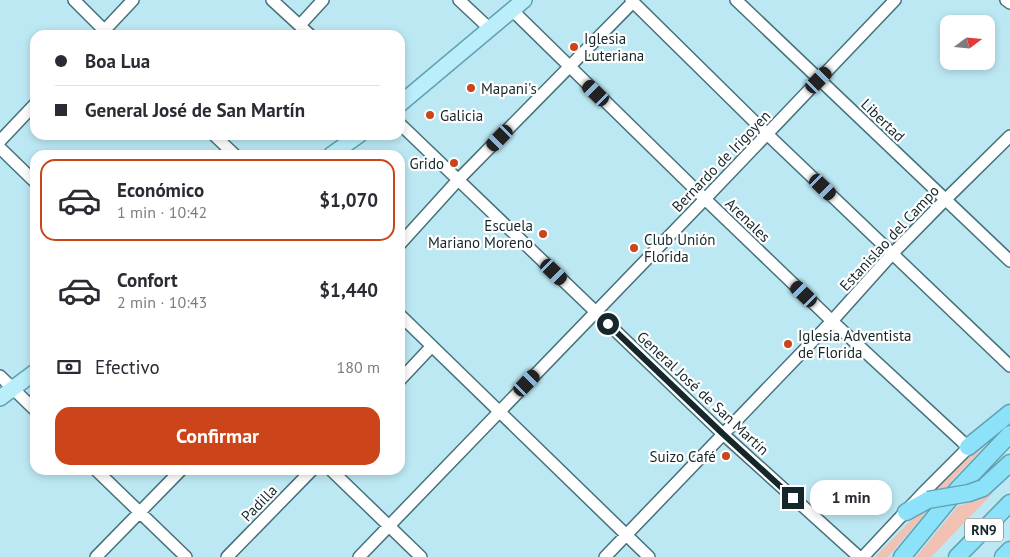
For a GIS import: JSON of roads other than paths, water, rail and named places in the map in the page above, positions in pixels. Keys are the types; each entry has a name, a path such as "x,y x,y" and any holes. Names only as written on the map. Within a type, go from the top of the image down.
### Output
{"highway":[{"path":"968,448 1010,413"},
{"path":"902,557 957,490 1010,434"},
{"path":"906,512 928,500 969,493 983,488 1010,463"},
{"name":"RN9","path":"957,557 1010,503"},
{"name":"RN9","path":"1003,557 1010,550"}],"main road":[{"path":"405,100 524,0"},
{"path":"338,150 351,140"},
{"path":"0,398 30,376"}],"street":[{"path":"74,0 101,30"},
{"path":"108,30 133,0"},
{"path":"272,0 305,30"},
{"path":"300,25 323,0"},
{"path":"459,0 490,29"},
{"name":"Libertad","path":"736,0 1010,261"},
{"name":"Bernardo de Irigoyen","path":"359,557 895,0"},
{"path":"1006,0 1010,3"},
{"path":"405,238 458,180 632,1 767,134 1010,366"},
{"name":"Arenales","path":"512,10 832,321 968,448"},
{"path":"0,141 30,109"},
{"name":"General José de San Martín","path":"405,129 723,434 859,557"},
{"name":"Estanislao del Campo","path":"605,557 832,321 892,254 1010,136"},
{"path":"219,140 230,150"},
{"path":"0,148 30,177"},
{"path":"405,320 649,557"},
{"path":"405,375 432,346"},
{"path":"0,376 30,405"},
{"path":"863,557 1010,404"},
{"path":"101,475 186,557"},
{"path":"96,557 176,475"},
{"name":"Padilla","path":"227,557 307,475"},
{"path":"336,475 421,557"}],"place":[{"name":"Iglesia Luteriana","path":"574,47"},
{"name":"Mapani's","path":"471,88"},
{"name":"Galicia","path":"430,115"},
{"name":"Grido","path":"454,163"},
{"name":"Escuela Mariano Moreno","path":"543,234"},
{"name":"Club Unión Florida","path":"634,248"},
{"name":"Iglesia Adventista de Florida","path":"788,344"},
{"name":"Suizo Café","path":"726,456"}]}
